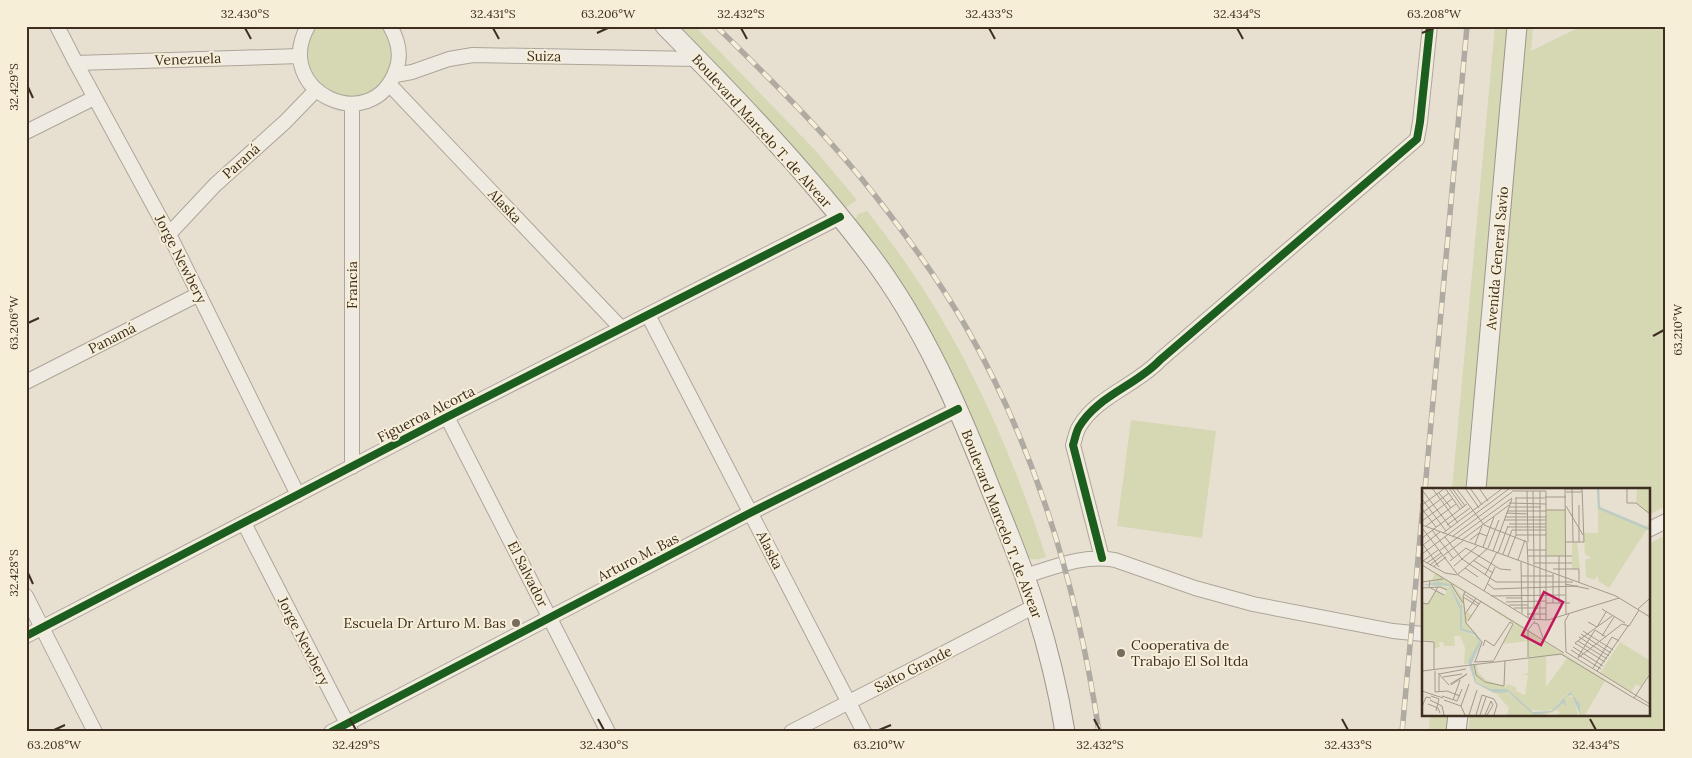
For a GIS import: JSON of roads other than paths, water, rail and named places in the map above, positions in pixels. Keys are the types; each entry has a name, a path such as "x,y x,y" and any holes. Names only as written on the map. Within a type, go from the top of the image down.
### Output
{"main road":[{"name":"Boulevard Marcelo T. de Alvear","path":"665,26 794,162 871,256 904,305 958,409 1025,576 1059,695 1065,732"},
{"name":"Avenida General Savio","path":"1476,488 1518,26"},
{"path":"1456,732 1458,716"}],"street":[{"name":"Jorge Newbery","path":"57,26 94,98 169,234 298,495"},
{"path":"308,26 303,36 300,56 304,74 316,90 332,101 352,104 373,98 392,80 399,58 399,50 390,26"},
{"path":"1102,558 1073,445 1078,428 1091,411 1151,370 1160,360 1417,138 1430,26"},
{"name":"Suiza","path":"392,80 449,59 473,55 697,59"},
{"name":"Venezuela","path":"76,63 300,56"},
{"name":"Alaska","path":"392,80 621,328"},
{"name":"Paraná","path":"169,234 216,185 285,122 316,90"},
{"path":"26,132 94,98"},
{"name":"Francia","path":"352,104 352,467"},
{"name":"Figueroa Alcorta","path":"26,636 447,417 840,217"},
{"name":"Panamá","path":"26,382 198,294"},
{"name":"Alaska","path":"648,315 864,732"},
{"name":"Arturo M. Bas","path":"331,732 349,728 550,617 750,513 958,409"},
{"name":"El Salvador","path":"447,417 608,732"},
{"path":"1650,529 1666,521"},
{"name":"Jorge Newbery","path":"244,523 349,728"},
{"path":"1025,576 1088,558 1116,560 1195,588 1253,604 1393,631 1422,634"},
{"path":"26,596 95,732"},
{"name":"Salto Grande","path":"791,732 1035,606"}],"railway":[{"path":"716,26 800,109 859,175 924,261 966,327 1014,423 1034,472 1051,523 1079,627 1099,732"},
{"path":"1425,488 1467,26"},
{"path":"1402,732 1422,516"}],"place":[{"name":"Escuela Dr Arturo M. Bas","path":"516,623"},
{"name":"Cooperativa de Trabajo El Sol ltda","path":"1121,653"}]}
